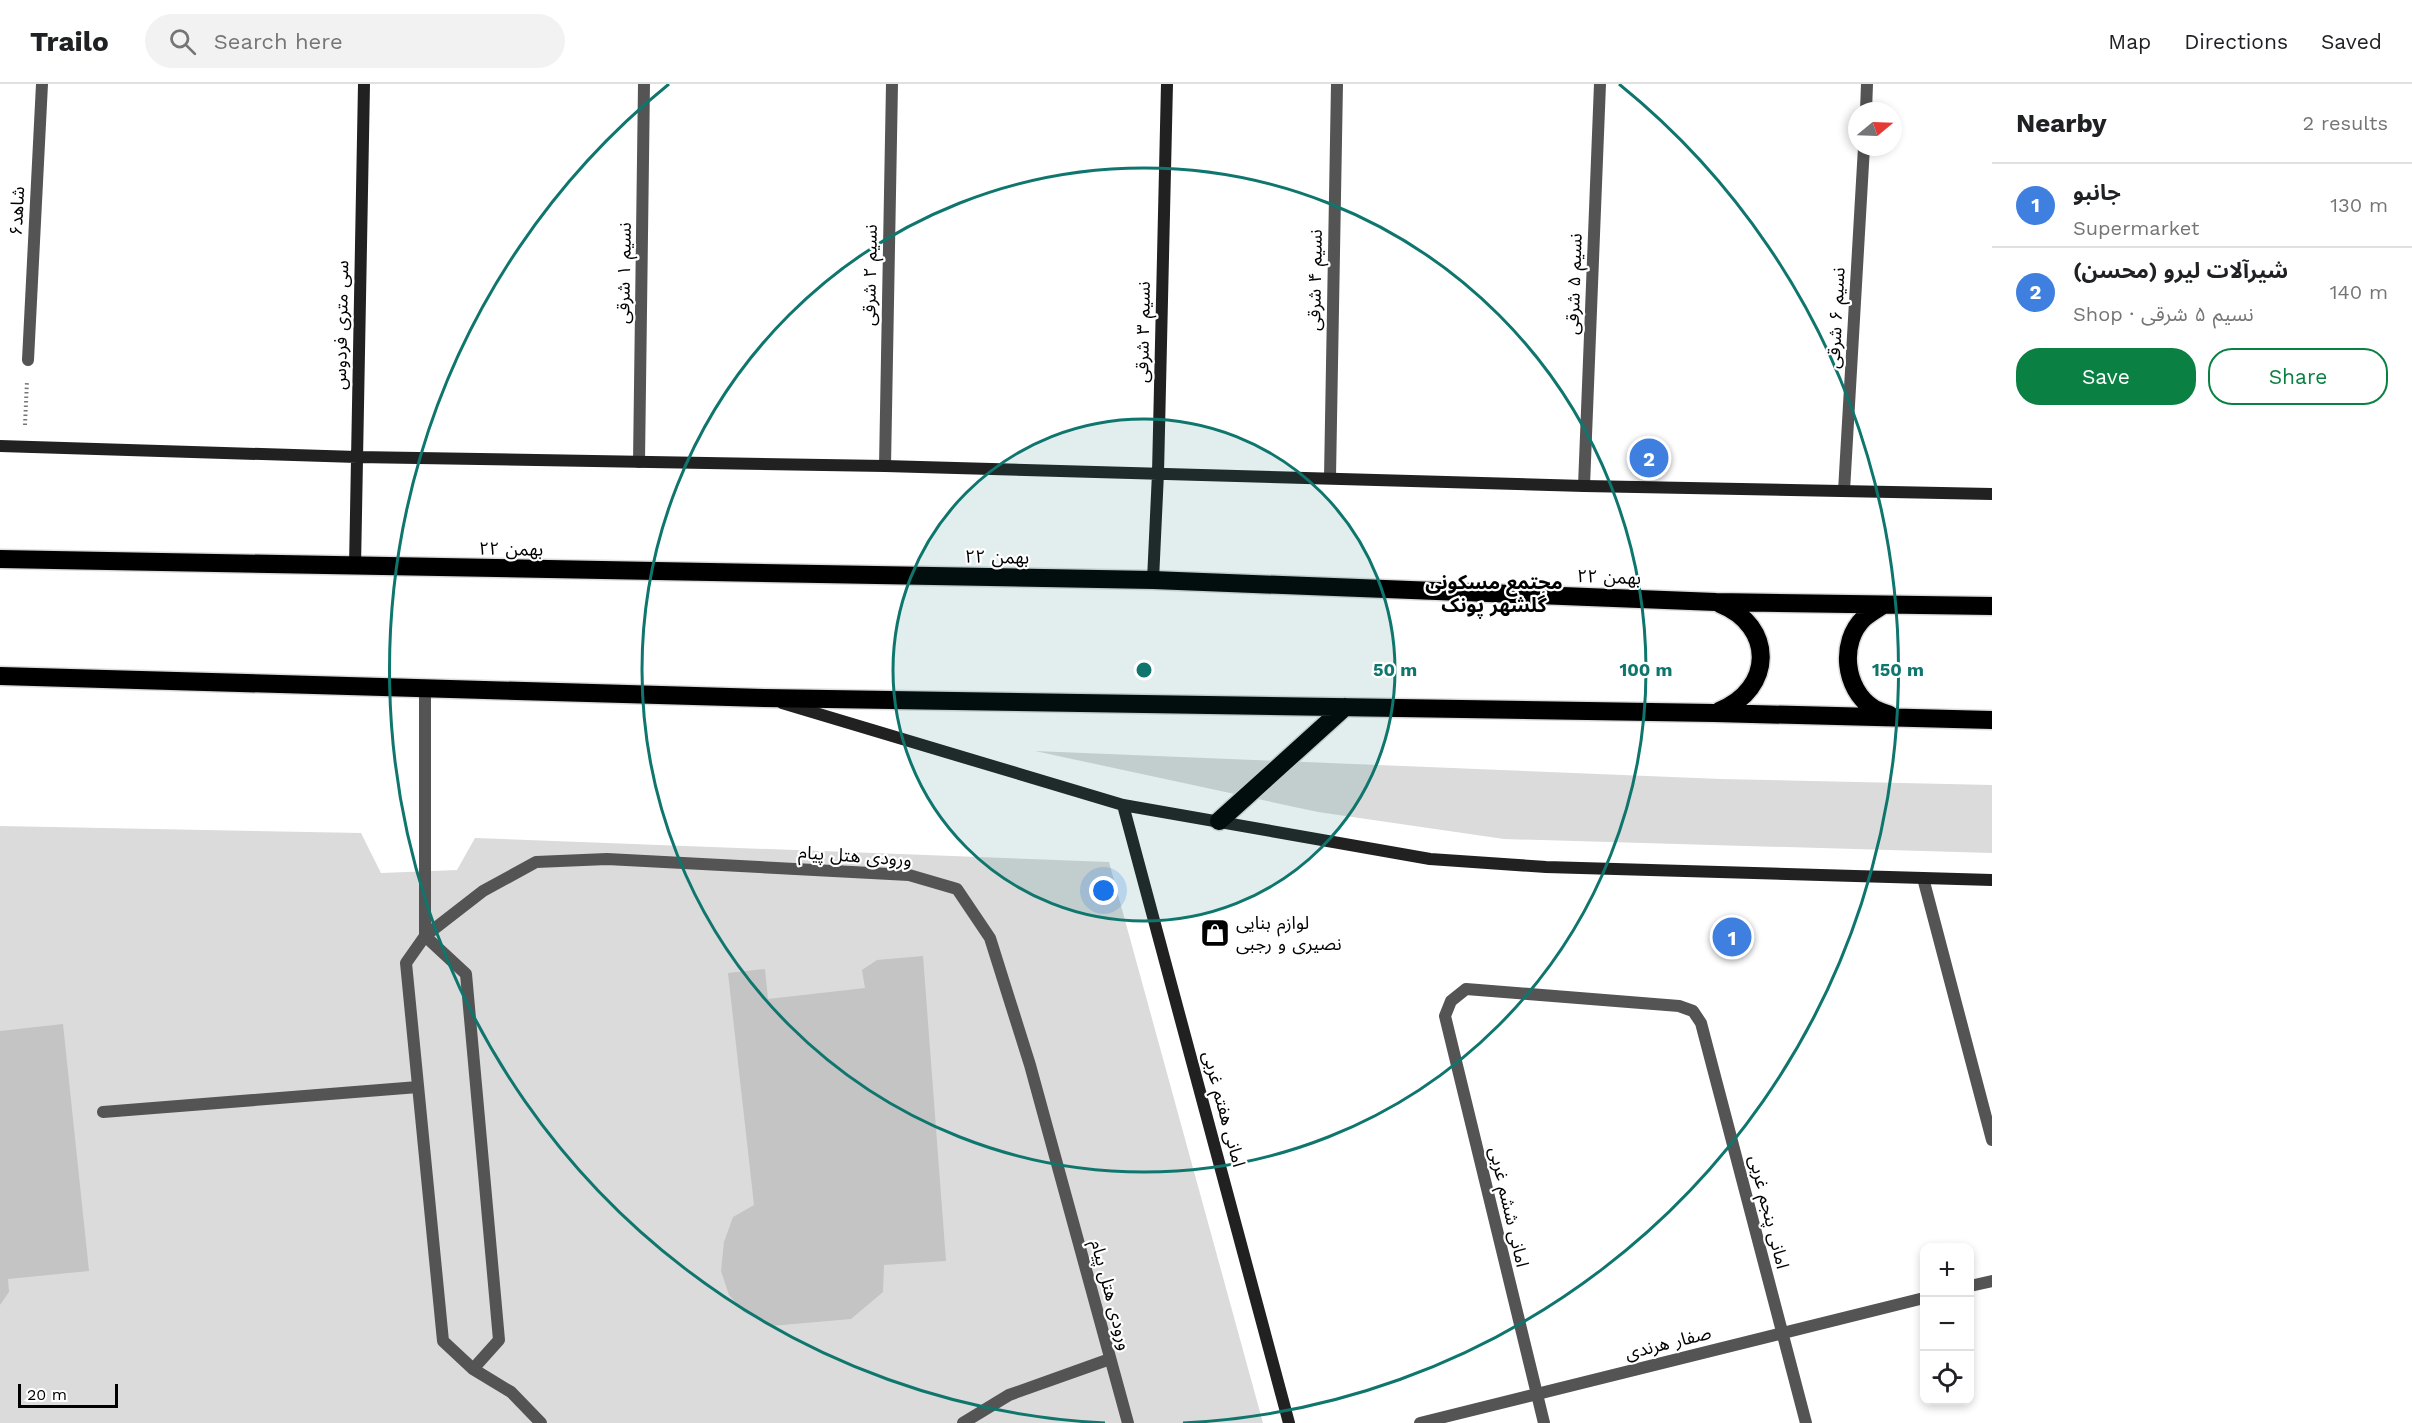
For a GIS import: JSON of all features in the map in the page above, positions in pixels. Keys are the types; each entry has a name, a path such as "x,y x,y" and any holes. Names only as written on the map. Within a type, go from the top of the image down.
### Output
{"highway":[{"name":"۲۲ بهمن","path":"0,559 1153,580 1716,602 1992,606"},
{"path":"1714,713 1735,705 1751,690 1760,669 1760,647 1752,626 1736,610 1716,602"},
{"path":"1883,605 1863,619 1850,640 1847,666 1856,689 1872,708 1895,717"},
{"path":"0,676 764,698 1714,713 1992,720"},
{"path":"1219,821 1345,707"}],"street":[{"name":"شاهد۶","path":"28,360 42,84"},
{"name":"سی متری فردوس","path":"355,567 364,84"},
{"name":"نسیم ۱ شرقی","path":"639,462 644,84"},
{"name":"نسیم ۲ شرقی","path":"885,466 892,84"},
{"name":"نسیم ۳ شرقی","path":"1153,580 1158,473 1167,84"},
{"name":"نسیم ۴ شرقی","path":"1330,477 1336,84"},
{"name":"نسیم ۵ شرقی","path":"1584,486 1600,84"},
{"path":"1866,102 1867,84"},
{"name":"نسیم ۶ شرقی","path":"1844,491 1863,156"},
{"path":"0,446 357,457 885,466 1584,486 1992,494"},
{"path":"425,689 425,936 466,974 499,1340 473,1369"},
{"path":"764,698 1124,805 1430,859 1546,867 1992,880"},
{"name":"امانی هفتم غربی","path":"1124,805 1289,1423"},
{"name":"ورودی هتل پیام","path":"541,1423 511,1392 473,1369 443,1341 406,963 425,936 483,891 536,862 607,859 909,875 957,890 990,938 1030,1065 1128,1423"},
{"path":"1923,878 1992,1140"},
{"name":"امانی ششم غربی","path":"1544,1423 1445,1016 1452,1001 1466,989 1679,1006 1693,1011"},
{"name":"امانی پنجم غربی","path":"1693,1011 1701,1023 1806,1423"},
{"path":"103,1112 418,1087"},
{"path":"1974,1285 1992,1281"},
{"name":"صفار هرندی","path":"1420,1423 1920,1299"},
{"path":"963,1423 1009,1395 1110,1359"}],"path":[{"path":"24,447 28,360"}],"shaded area":[{"path":"1035,751 1721,779 1992,785 1992,853 1504,839 1318,812"},
{"path":"0,826 361,833 381,873 457,870 475,838 1109,862 1263,1423 0,1423"}],"building":[{"path":"923,956 946,1261 884,1265 883,1292 851,1319 771,1326 744,1312 729,1295 721,1271 724,1242 733,1217 754,1205 728,973 765,969 768,999 865,988 862,970 877,960"},
{"path":"63,1024 89,1271 8,1279 9,1292 0,1305 0,1031"}],"place":[{"name":"شیرآلات لیرو (محسن)","path":"1649,458"},
{"name":"لوازم بنایی نصیری و رجبی","path":"1215,933"},
{"name":"جانبو","path":"1732,937"}],"district":[{"name":"مجتمع مسکونی گلشهر پونک","path":"1494,594"}]}
